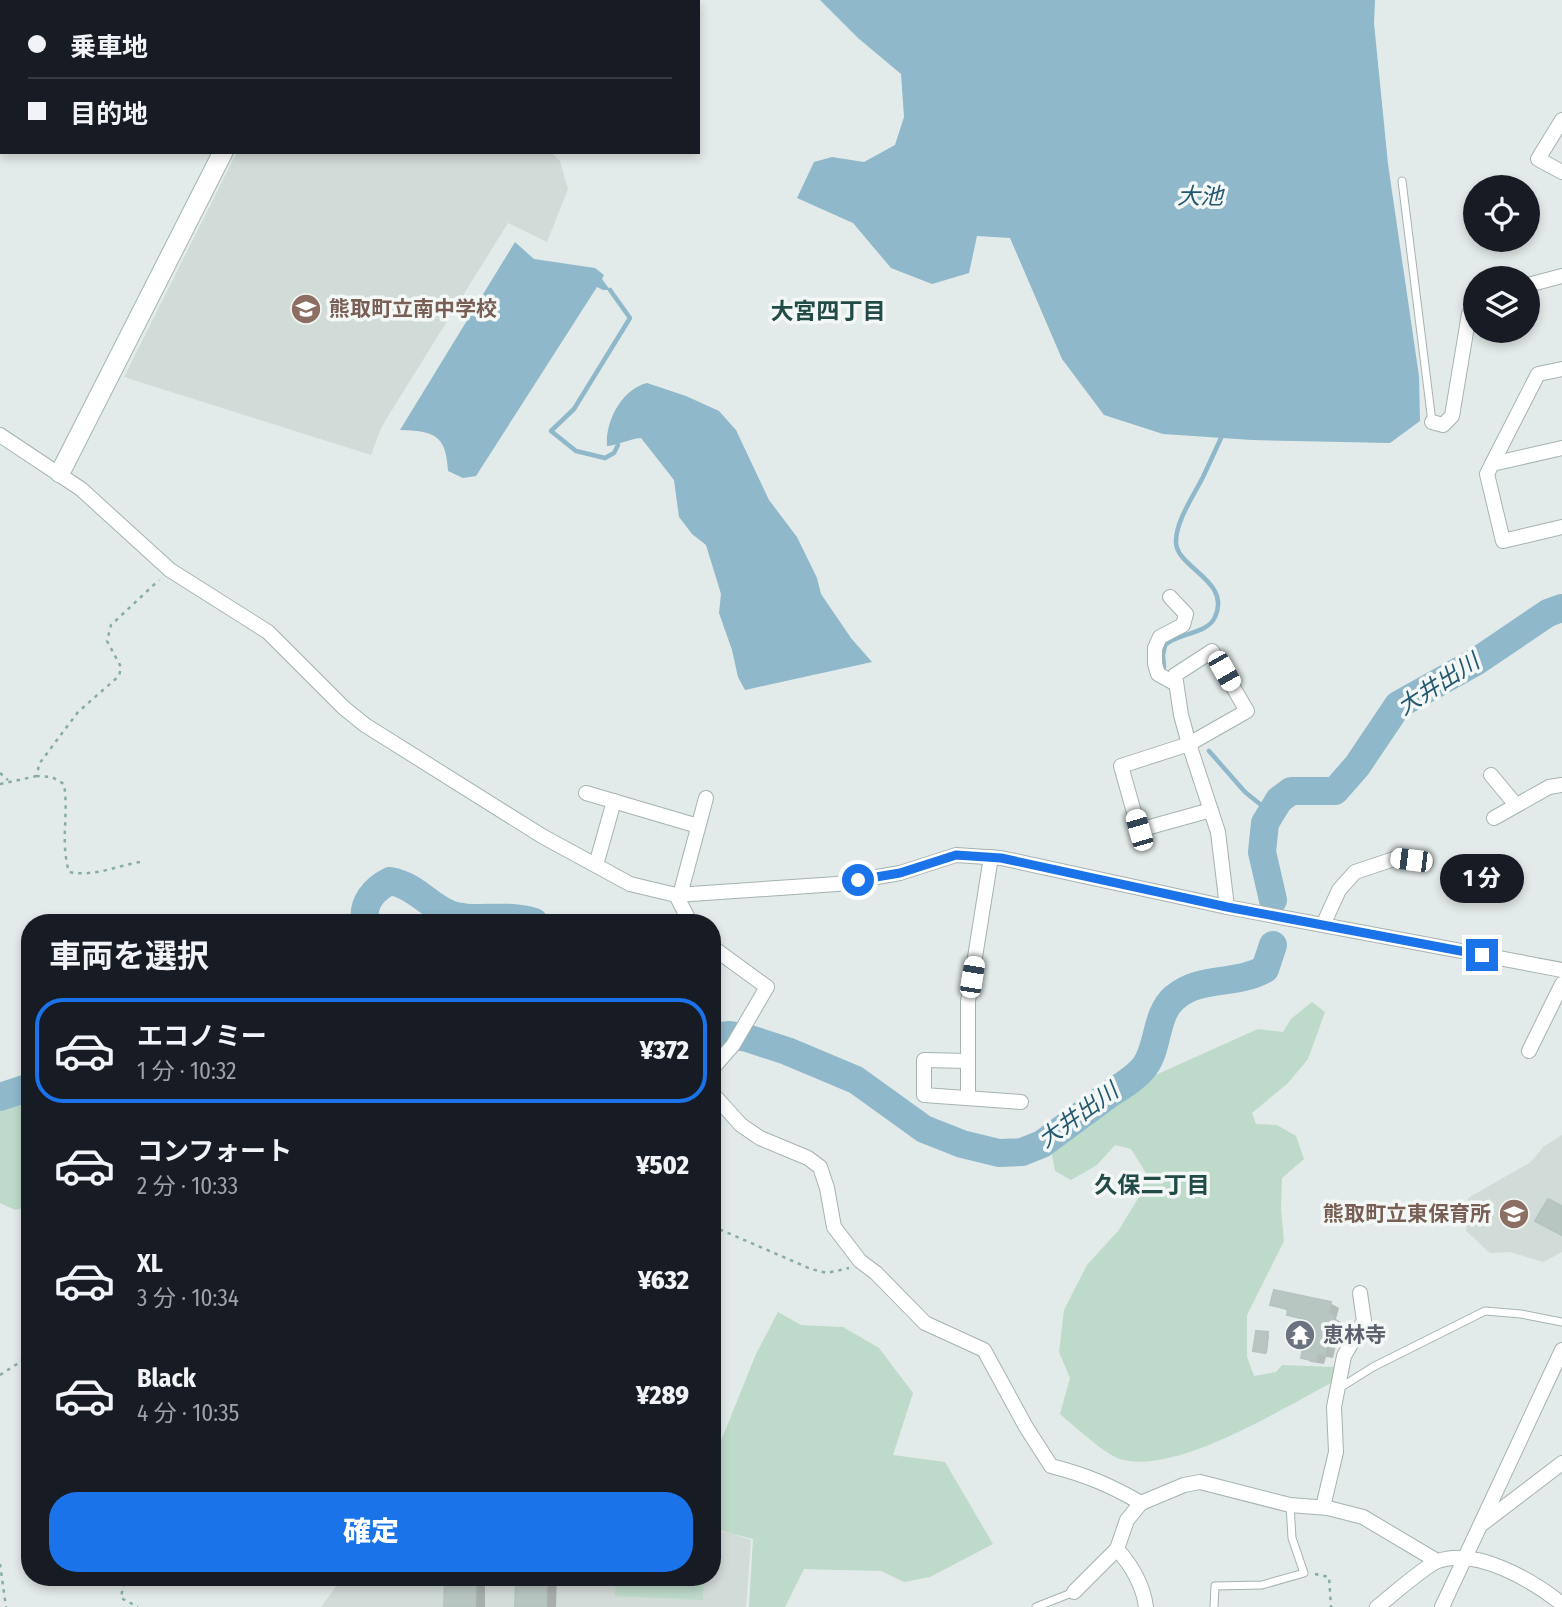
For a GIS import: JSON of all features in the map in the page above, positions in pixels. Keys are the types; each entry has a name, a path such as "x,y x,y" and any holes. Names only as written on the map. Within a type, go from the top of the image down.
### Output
{"street":[{"path":"1562,120 1538,159 1562,172"},
{"path":"60,473 222,154"},
{"path":"1540,282 1562,276"},
{"path":"1432,422 1443,425 1452,416 1464,343"},
{"path":"1562,369 1538,374 1487,474 1503,541 1562,527"},
{"path":"0,435 81,489 170,570 268,632 344,708 365,725 542,835 630,884 678,895 837,884 900,873 956,855 991,857 1227,907 1562,970"},
{"path":"1492,464 1562,448"},
{"path":"1170,597 1186,614 1183,625 1160,637 1155,648 1155,664 1158,674 1176,684"},
{"path":"1211,810 1139,830 1121,766 1189,744 1247,711 1212,651 1175,675 1189,744 1211,810 1218,832 1227,907"},
{"path":"1491,775 1516,805"},
{"path":"1494,818 1549,787 1562,785"},
{"path":"586,793 698,826"},
{"path":"686,914 678,895 706,798"},
{"path":"596,865 614,801"},
{"path":"968,1098 968,1001 991,857"},
{"path":"1324,925 1339,890 1355,872 1397,858 1426,862"},
{"path":"721,954 766,987 733,1045 721,1059"},
{"path":"1529,1051 1562,984"},
{"path":"968,1061 924,1060 923,1095 1021,1102"},
{"path":"721,1103 741,1125 760,1138 808,1158 820,1167 835,1227 860,1261 876,1273 925,1323 984,1350 1026,1427 1051,1466 1085,1474 1111,1485 1141,1503"},
{"path":"1323,1507 1336,1452 1336,1390 1344,1356 1364,1321 1360,1293"},
{"path":"1442,1607 1562,1350"},
{"path":"1478,1527 1562,1463"},
{"path":"1074,1592 1116,1549 1127,1520 1141,1503 1184,1485 1200,1482 1290,1505 1323,1507 1363,1517 1437,1561"},
{"path":"1116,1549 1129,1563 1140,1582 1146,1607"},
{"path":"1377,1607 1437,1561 1464,1558 1512,1571 1562,1604"}],"lane":[{"path":"1402,181 1432,422"},
{"path":"1336,1390 1373,1367 1485,1311 1562,1322"},
{"path":"1214,1607 1215,1586 1262,1585 1304,1573 1292,1538 1290,1505"},
{"path":"1035,1607 1074,1592"}],"path":[{"path":"37,776 39,764 78,712 119,676 121,667 107,641 111,625 170,570"},
{"path":"0,773 10,781"},
{"path":"0,784 37,776 52,777 64,784 66,799 63,853 69,872 98,873 140,862"},
{"path":"721,1230 810,1269 827,1273 846,1270 860,1261"},
{"path":"0,1374 21,1361"},
{"path":"0,1564 6,1607"},
{"path":"1304,1573 1329,1577 1331,1607"},
{"path":"123,1586 121,1598 138,1607"}],"shaded area":[{"name":"熊取町立南中学校","path":"236,154 553,154 560,161 568,189 547,242 508,223 382,426 371,455 124,377"},
{"name":"熊取町立東保育所","path":"1562,1135 1562,1252 1543,1262 1510,1252 1490,1253 1466,1231 1468,1198 1531,1162 1543,1147"},
{"path":"721,1532 751,1540 746,1607 321,1607 336,1586 721,1586"}],"green space":[{"path":"1312,1002 1325,1012 1308,1059 1288,1083 1252,1113 1256,1124 1277,1125 1296,1136 1304,1159 1282,1178 1284,1241 1247,1315 1247,1357 1254,1376 1276,1372 1282,1365 1334,1367 1335,1381 1259,1422 1199,1449 1170,1458 1143,1462 1120,1459 1098,1446 1060,1414 1070,1378 1059,1352 1064,1310 1087,1265 1118,1231 1139,1197 1146,1173 1131,1149 1115,1145 1097,1165 1071,1180 1055,1171 1052,1154 1077,1129 1151,1077 1258,1029 1283,1032 1291,1019"},
{"path":"21,1097 21,1208 15,1210 0,1203 0,1103"},
{"path":"778,1312 801,1325 843,1327 879,1348 913,1393 893,1455 945,1462 993,1544 930,1577 904,1582 881,1571 804,1569 785,1607 749,1607 753,1539 721,1530 721,1441 756,1354"},
{"path":"616,1586 704,1586 703,1600 615,1596"}],"water":[{"name":"大池","path":"820,0 1375,0 1374,23 1388,164 1419,376 1420,421 1390,443 1252,440 1163,434 1104,415 1062,359 1010,238 977,236 969,273 932,284 891,268 853,223 797,198 814,162 832,157 864,162 895,145 904,117 901,74 858,38"},
{"path":"515,242 534,259 595,268 604,275 602,279 610,290 597,287 476,476 463,478 448,471 445,450 436,437 422,432 400,430"},
{"path":"647,383 719,411 736,430 769,500 797,537 817,578 821,594 851,638 872,662 745,690 738,677 719,613 721,594 706,545 692,534 679,517 674,480 641,438 607,446 609,426 617,407 630,392"}],"building":[{"path":"1548,1199 1562,1206 1562,1235 1535,1221"},
{"path":"1274,1290 1331,1302 1328,1314 1334,1316 1325,1355 1317,1353 1316,1361 1301,1358 1309,1320 1287,1315 1288,1309 1270,1305"},
{"path":"1256,1331 1268,1332 1265,1353 1253,1351"},
{"path":"445,1586 476,1586 475,1607 444,1607"},
{"path":"516,1586 547,1586 546,1607 515,1607"}],"waterway":[{"path":"610,290 630,318 574,409 551,431 576,451 605,458 614,453 618,445"},
{"path":"1164,667 1165,645 1206,627 1215,617 1218,604 1216,593 1184,559 1178,551 1176,541 1182,517 1221,438"},
{"name":"大井出川","path":"1273,900 1262,852 1265,823 1279,800 1291,791 1335,791 1357,766 1398,705 1477,661 1548,613 1562,608"},
{"path":"1209,751 1245,792 1271,813"},
{"name":"大井出川","path":"365,914 370,897 390,881 406,886 450,914"},
{"name":"大井出川","path":"721,1036 747,1038 787,1051 856,1080 924,1129 962,1144 999,1153 1022,1152 1042,1144 1142,1070 1153,1050 1163,1013 1174,998 1195,986 1242,977 1265,969 1273,945"},
{"name":"大井出川","path":"0,1097 21,1090"}],"place":[{"name":"熊取町立南中学校","path":"306,309"},
{"name":"熊取町立東保育所","path":"1514,1214"},
{"name":"恵林寺","path":"1300,1335"}],"district":[{"name":"大宮四丁目","path":"828,311"},
{"name":"久保二丁目","path":"1152,1185"}],"route":[{"path":"858,880 900,873 956,855 1001,858 1227,907 1482,955"}]}
